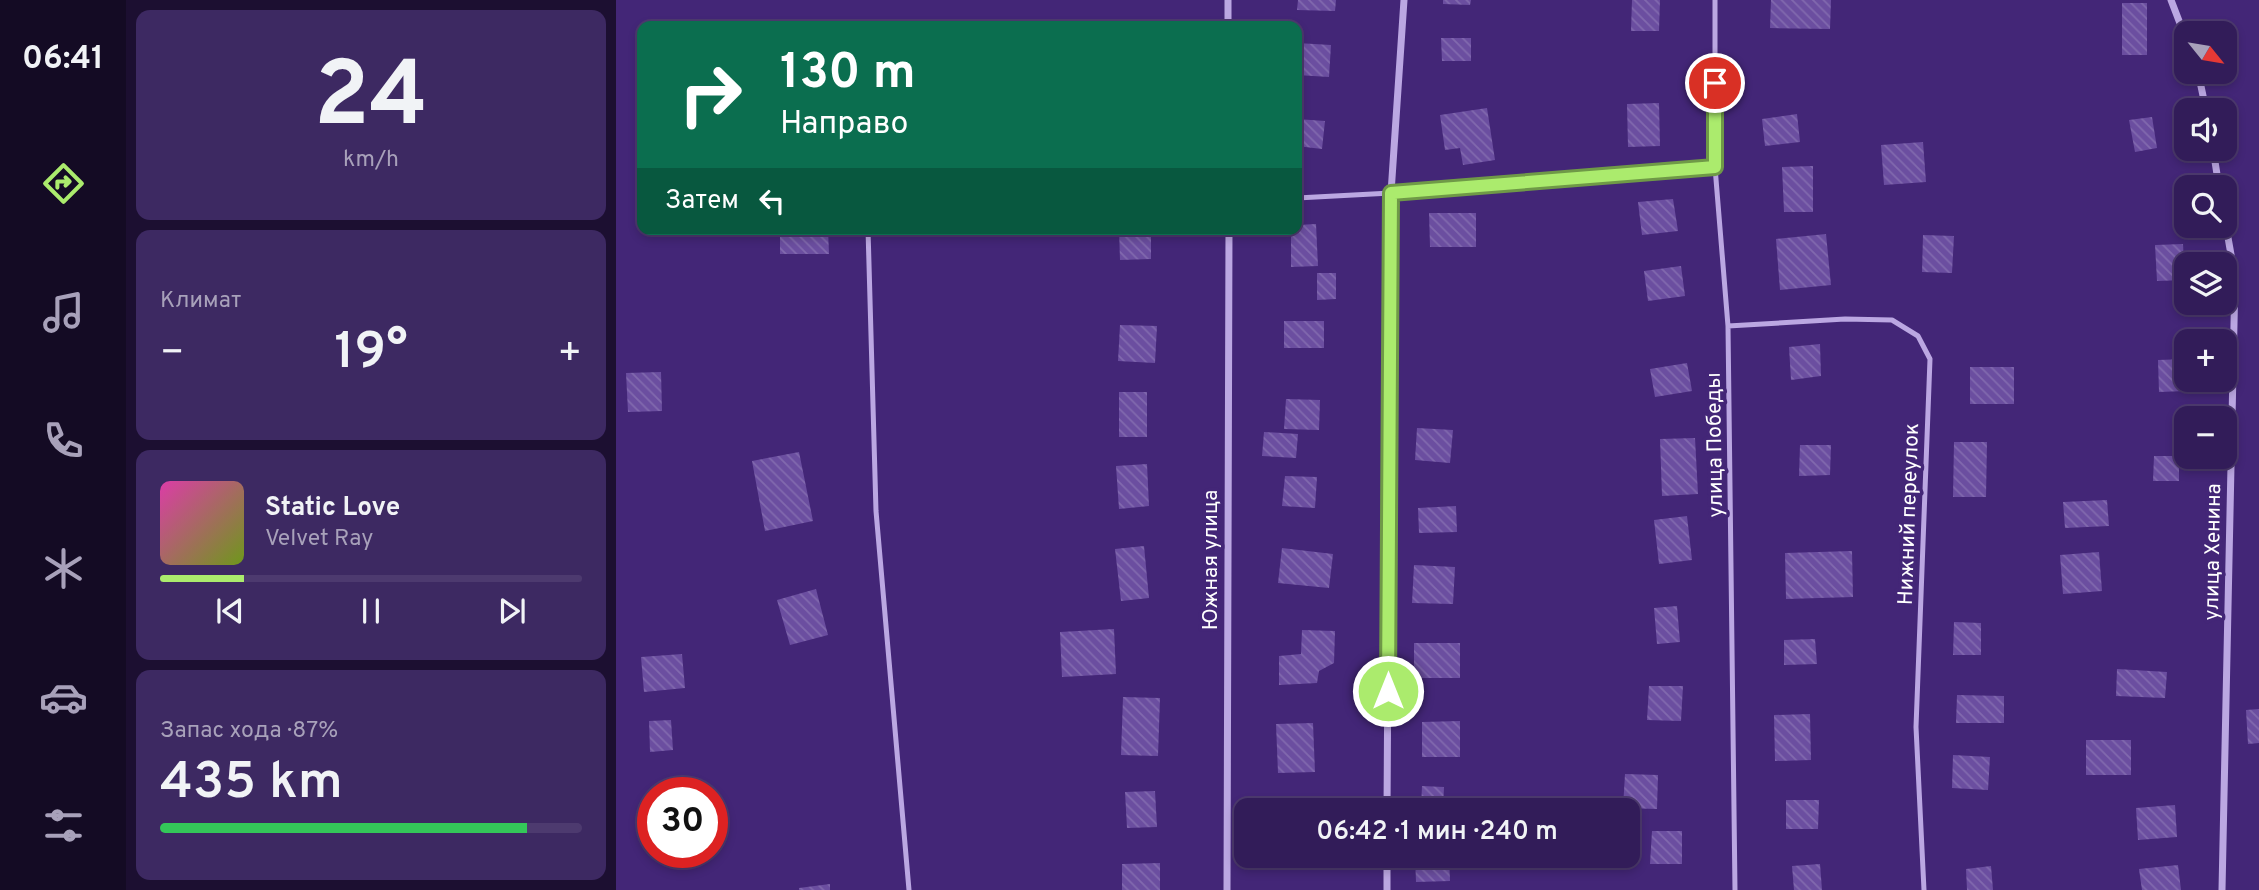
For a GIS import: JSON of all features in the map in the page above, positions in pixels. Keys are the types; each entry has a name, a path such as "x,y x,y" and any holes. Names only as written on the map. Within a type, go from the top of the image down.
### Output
{"street":[{"path":"1228,0 1228,21"},
{"path":"1387,798 1391,193 1404,0"},
{"path":"2171,0 2179,21"},
{"name":"Южная улица","path":"1227,890 1229,235"},
{"name":"улица Хенина","path":"2222,890 2235,277 2228,238"},
{"path":"1387,868 1387,890"}],"lane":[{"name":"улица Победы","path":"1715,0 1715,167 1728,326 1735,890"},
{"path":"1302,198 1715,167"},
{"path":"868,235 876,511 909,890"},
{"name":"Нижний переулок","path":"1728,326 1844,318 1892,320 1918,336 1930,359 1916,727 1924,890"}],"building":[{"path":"1298,0 1336,0 1335,11 1297,10"},
{"path":"1443,0 1471,0 1470,5 1443,4"},
{"path":"1632,0 1660,0 1659,31 1631,31"},
{"path":"1771,0 1831,0 1830,29 1770,28"},
{"path":"2122,3 2147,3 2147,55 2122,55"},
{"path":"1120,19 1153,20 1153,21"},
{"path":"1441,38 1471,38 1471,61 1442,61"},
{"path":"1302,43 1331,45 1329,77 1302,75"},
{"path":"1659,103 1660,146 1628,147 1627,104"},
{"path":"1487,108 1495,160 1463,165 1460,148 1445,150 1440,115"},
{"path":"1797,114 1800,142 1765,146 1762,119"},
{"path":"2152,117 2157,148 2135,152 2129,120"},
{"path":"1302,119 1325,121 1322,149 1302,147"},
{"path":"1923,142 1926,182 1884,185 1881,145"},
{"path":"1813,166 1813,212 1784,212 1782,167"},
{"path":"1673,199 1678,231 1642,235 1638,202"},
{"path":"1429,213 1476,213 1476,247 1430,247"},
{"path":"1316,224 1318,266 1291,267 1291,235 1302,235 1302,225"},
{"path":"1826,234 1831,285 1780,290 1776,239"},
{"path":"780,235 828,235 829,254 780,254"},
{"path":"1119,235 1151,235 1151,259 1120,260"},
{"path":"1923,235 1954,236 1952,273 1922,272"},
{"path":"2183,244 2183,252 2174,252 2174,280 2157,281 2155,245"},
{"path":"1681,266 1685,296 1648,301 1644,271"},
{"path":"1317,273 1336,273 1336,299 1317,300"},
{"path":"1284,321 1324,321 1324,348 1284,348"},
{"path":"1120,325 1157,326 1155,363 1118,361"},
{"path":"1820,344 1821,376 1791,380 1789,347"},
{"path":"2174,359 2174,391 2159,392 2158,360"},
{"path":"1687,363 1692,391 1655,397 1650,369"},
{"path":"1970,367 2014,367 2014,404 1970,404"},
{"path":"661,372 662,411 628,412 626,373"},
{"path":"1119,392 1147,392 1147,437 1119,437"},
{"path":"1286,399 1320,400 1319,430 1284,429"},
{"path":"1417,428 1453,430 1450,463 1415,460"},
{"path":"1264,432 1298,434 1296,458 1262,456"},
{"path":"1695,438 1698,494 1662,496 1660,439"},
{"path":"1954,442 1987,442 1986,497 1953,497"},
{"path":"1800,445 1831,445 1830,475 1799,476"},
{"path":"799,452 813,521 765,531 752,461"},
{"path":"2154,456 2174,456 2174,469 2179,469 2179,481 2153,481"},
{"path":"1147,464 1149,506 1119,509 1116,466"},
{"path":"1285,476 1317,477 1315,508 1282,506"},
{"path":"2107,500 2109,526 2065,528 2063,502"},
{"path":"1456,506 1457,532 1419,533 1418,508"},
{"path":"1687,516 1692,560 1659,564 1654,520"},
{"path":"1144,546 1149,598 1121,601 1115,549"},
{"path":"1282,548 1333,554 1329,588 1278,583"},
{"path":"1852,551 1853,597 1786,599 1785,553"},
{"path":"2099,552 2102,591 2063,594 2060,555"},
{"path":"1414,565 1455,567 1453,604 1412,603"},
{"path":"816,589 828,635 790,645 777,600"},
{"path":"1677,606 1680,642 1657,644 1654,608"},
{"path":"1954,622 1981,623 1981,655 1953,655"},
{"path":"1114,629 1116,674 1062,677 1060,632"},
{"path":"1302,630 1335,631 1334,663 1319,671 1317,683 1279,685 1279,656 1301,654"},
{"path":"1815,639 1817,664 1784,665 1784,640"},
{"path":"1414,643 1460,643 1460,678 1414,678"},
{"path":"682,654 685,688 644,692 641,657"},
{"path":"2117,669 2167,672 2165,698 2116,696"},
{"path":"1649,686 1683,686 1681,721 1647,720"},
{"path":"1957,695 2004,696 2004,723 1956,723"},
{"path":"1123,697 1160,698 1158,756 1121,755"},
{"path":"2259,709 2259,743 2248,744 2246,710"},
{"path":"1810,714 1811,760 1775,761 1774,715"},
{"path":"671,720 673,750 650,752 649,721"},
{"path":"1460,721 1460,757 1422,757 1422,722"},
{"path":"1313,723 1315,772 1278,773 1276,724"},
{"path":"2086,740 2131,740 2131,775 2086,775"},
{"path":"1953,755 1990,757 1988,790 1952,788"},
{"path":"1625,774 1658,775 1657,809 1640,808 1640,798 1624,798"},
{"path":"1422,786 1444,787 1444,798 1421,798"},
{"path":"1155,791 1157,827 1127,828 1125,792"},
{"path":"1786,800 1819,800 1818,829 1786,829"},
{"path":"2175,805 2177,837 2138,840 2136,808"},
{"path":"1652,831 1682,831 1682,864 1650,864"},
{"path":"1160,863 1160,890 1122,890 1122,864"},
{"path":"1820,864 1822,890 1794,890 1792,866"},
{"path":"2178,865 2181,890 2142,890 2139,869"},
{"path":"1991,866 1993,890 1967,890 1966,869"},
{"path":"1415,868 1449,868 1450,881 1416,882"},
{"path":"830,884 830,890 799,890 799,888"}],"route":[{"path":"1388,691 1391,193 1715,167 1715,83"}]}
